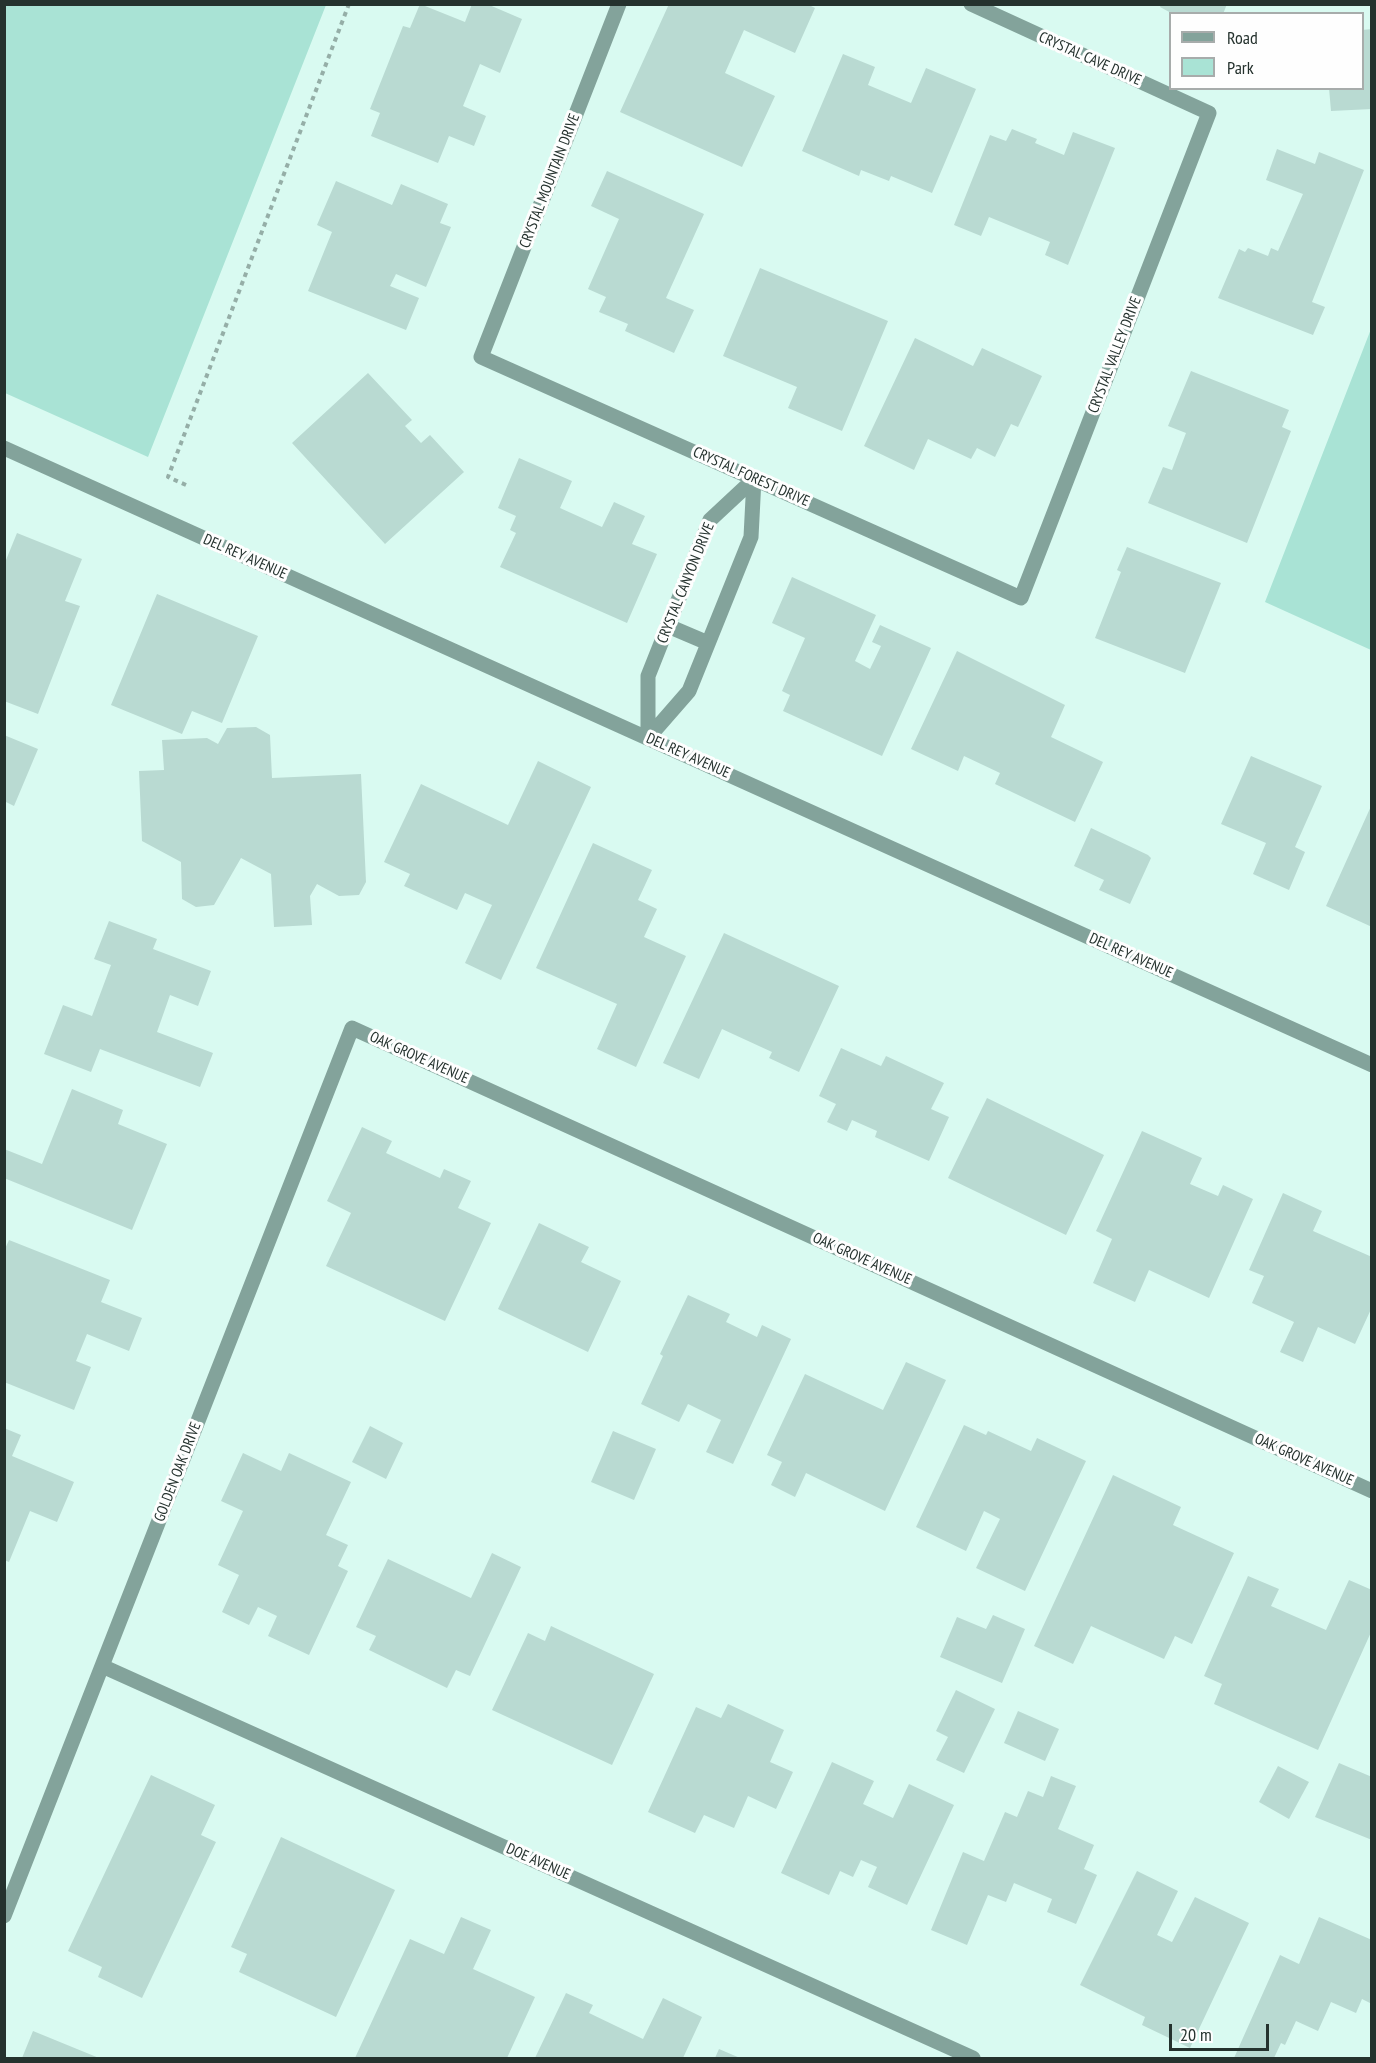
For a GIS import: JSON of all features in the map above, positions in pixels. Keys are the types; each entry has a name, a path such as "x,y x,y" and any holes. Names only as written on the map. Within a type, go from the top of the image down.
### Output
{"street":[{"name":"CRYSTAL MOUNTAIN DRIVE","path":"481,357 619,4"},
{"name":"CRYSTAL CAVE DRIVE","path":"971,4 1209,113"},
{"name":"CRYSTAL VALLEY DRIVE","path":"1021,598 1209,113"},
{"name":"CRYSTAL FOREST DRIVE","path":"481,357 1021,598"},
{"name":"DEL REY AVENUE","path":"4,448 1371,1065"},
{"name":"CRYSTAL CANYON DRIVE","path":"648,738 648,676 710,520 754,479"},
{"path":"648,738 689,691 751,537 754,479"},
{"path":"668,626 708,643"},
{"name":"OAK GROVE AVENUE","path":"352,1028 1371,1491"},
{"name":"GOLDEN OAK DRIVE","path":"4,1916 352,1028"},
{"name":"DOE AVENUE","path":"102,1666 974,2058"}],"path":[{"path":"186,485 168,477 349,4"}],"green space":[{"path":"5,4 326,5 148,457 5,393"},
{"path":"1371,329 1371,650 1265,602"}],"building":[{"path":"420,4 465,22 472,4 487,4 522,19 500,73 480,64 463,106 486,116 474,146 449,136 438,163 371,136 380,113 370,109 403,26 410,28"},
{"path":"669,4 807,4 815,8 795,53 744,30 725,73 775,96 742,167 620,112"},
{"path":"1161,4 1227,4 1224,12 1169,12 1160,7"},
{"path":"1372,29 1372,109 1331,111 1329,90 1364,90 1364,30"},
{"path":"843,54 875,67 868,85 911,103 926,68 976,89 932,193 891,176 889,181 861,170 859,176 802,151"},
{"path":"1012,129 1037,139 1035,143 1064,155 1073,132 1115,148 1068,265 1045,255 1050,242 989,217 981,236 954,225 990,135 1006,141"},
{"path":"1277,149 1315,164 1319,152 1364,170 1312,302 1325,307 1313,335 1218,298 1239,249 1245,252 1248,248 1268,256 1271,248 1278,251 1303,194 1266,180"},
{"path":"607,171 704,214 666,298 694,310 674,353 625,331 628,324 599,312 606,297 588,289 619,219 591,206"},
{"path":"336,181 392,205 401,184 448,204 440,223 451,227 426,287 396,274 390,286 419,298 406,330 308,291 332,232 317,225"},
{"path":"760,268 888,321 842,431 788,408 797,387 723,356"},
{"path":"915,338 973,366 982,348 1042,376 1018,427 1011,424 995,457 977,448 971,459 928,439 914,470 864,446"},
{"path":"1191,371 1289,410 1282,427 1291,431 1247,543 1148,503 1163,467 1172,470 1186,433 1168,426"},
{"path":"368,373 412,420 405,426 421,443 430,435 464,472 385,544 292,443"},
{"path":"519,458 572,481 560,508 602,527 614,502 645,516 632,544 657,554 627,623 500,567 516,533 510,530 516,516 498,508"},
{"path":"17,533 82,559 65,601 80,606 38,714 4,701 4,565"},
{"path":"1127,547 1221,583 1185,673 1095,638 1121,572 1117,570"},
{"path":"792,577 876,615 855,661 870,669 881,646 872,642 880,625 931,648 882,756 783,711 790,695 782,691 805,638 772,623"},
{"path":"157,594 258,636 222,723 192,711 182,734 111,705"},
{"path":"957,651 1065,705 1051,737 1103,762 1075,822 995,784 1000,773 964,756 958,771 911,749"},
{"path":"256,727 270,735 272,778 361,774 366,882 359,895 339,896 317,884 310,896 312,925 274,927 271,874 241,858 214,905 196,907 182,899 181,862 142,841 139,771 164,770 162,740 207,738 218,744 227,728"},
{"path":"4,735 38,749 14,806 4,801"},
{"path":"1251,756 1322,786 1295,847 1305,852 1289,890 1253,874 1266,843 1221,824"},
{"path":"538,761 591,787 501,980 465,963 492,905 465,893 457,910 404,886 410,874 384,862 421,784 508,825"},
{"path":"1372,804 1372,927 1326,906"},
{"path":"1091,828 1151,858 1130,904 1099,890 1104,880 1074,866"},
{"path":"593,843 652,870 638,900 657,909 644,937 686,956 636,1067 597,1049 617,1004 536,968"},
{"path":"109,921 157,939 153,949 211,971 198,1006 170,995 157,1032 213,1053 200,1087 100,1049 91,1072 44,1054 63,1005 92,1016 111,965 94,959"},
{"path":"724,933 839,986 799,1072 769,1058 772,1052 722,1029 699,1079 663,1063"},
{"path":"841,1048 881,1066 886,1056 944,1083 931,1109 949,1117 929,1161 875,1137 877,1131 852,1120 847,1131 827,1122 836,1104 819,1096"},
{"path":"72,1089 123,1110 118,1124 167,1144 132,1230 4,1178 4,1149 42,1164"},
{"path":"987,1098 1104,1155 1066,1235 948,1178"},
{"path":"362,1127 392,1141 386,1153 440,1178 444,1169 471,1181 458,1208 491,1223 445,1321 326,1266 351,1213 327,1201"},
{"path":"1142,1131 1202,1158 1190,1184 1218,1196 1223,1185 1253,1199 1209,1298 1149,1270 1135,1302 1093,1283 1112,1239 1096,1231"},
{"path":"1283,1193 1322,1211 1313,1231 1372,1257 1372,1307 1355,1344 1318,1327 1303,1362 1280,1352 1294,1322 1252,1303 1264,1276 1249,1270"},
{"path":"539,1223 589,1247 581,1262 621,1281 588,1352 498,1309"},
{"path":"9,1240 110,1280 101,1302 142,1318 129,1351 87,1334 76,1361 91,1367 74,1410 4,1382 4,1251"},
{"path":"688,1295 730,1314 726,1322 757,1337 762,1325 791,1339 733,1464 706,1452 721,1420 688,1404 679,1422 641,1404 663,1356 660,1354"},
{"path":"906,1362 946,1380 885,1511 806,1473 795,1497 771,1485 782,1462 767,1455 805,1374 883,1410"},
{"path":"964,1425 986,1435 988,1431 1031,1451 1037,1438 1086,1461 1025,1591 976,1568 1000,1519 984,1511 966,1551 916,1527"},
{"path":"370,1426 403,1443 386,1479 352,1462"},
{"path":"4,1428 21,1435 12,1456 74,1482 57,1522 30,1511 9,1562 4,1560"},
{"path":"613,1431 656,1449 634,1500 591,1482"},
{"path":"243,1453 281,1471 289,1453 351,1482 326,1535 348,1545 338,1566 348,1571 309,1655 268,1636 277,1616 258,1607 249,1625 222,1612 239,1575 218,1565 243,1511 221,1501"},
{"path":"1113,1475 1181,1507 1173,1525 1234,1553 1192,1644 1175,1636 1164,1659 1091,1626 1073,1664 1034,1646"},
{"path":"492,1553 521,1567 470,1676 456,1670 447,1688 369,1650 376,1636 356,1627 388,1559 471,1598"},
{"path":"1248,1576 1279,1589 1271,1606 1326,1630 1349,1580 1372,1590 1372,1630 1318,1750 1214,1704 1222,1684 1204,1676"},
{"path":"993,1615 1025,1629 1002,1683 940,1657 957,1617 986,1629"},
{"path":"551,1626 654,1674 612,1765 492,1710 528,1633 545,1641"},
{"path":"956,1690 995,1709 964,1773 936,1760 948,1737 936,1731"},
{"path":"728,1704 784,1730 770,1762 793,1772 776,1809 748,1796 734,1828 704,1815 695,1833 648,1812 696,1707 721,1718"},
{"path":"1018,1711 1059,1729 1045,1761 1004,1743"},
{"path":"832,1762 874,1781 863,1804 893,1818 909,1784 954,1805 907,1905 868,1887 877,1867 861,1860 853,1877 840,1871 829,1895 781,1873"},
{"path":"1339,1763 1372,1777 1372,1840 1315,1817"},
{"path":"1278,1766 1309,1782 1289,1819 1259,1802"},
{"path":"151,1775 215,1805 201,1835 216,1842 142,1998 98,1977 102,1967 68,1951"},
{"path":"1051,1776 1076,1786 1058,1829 1094,1845 1084,1869 1097,1875 1076,1924 1047,1912 1052,1899 1014,1883 1006,1902 988,1895 967,1945 931,1930 963,1852 984,1861 1005,1812 1017,1817 1028,1791 1043,1797"},
{"path":"281,1837 395,1890 336,2017 239,1972 247,1954 231,1947"},
{"path":"1137,1871 1178,1891 1157,1935 1172,1942 1195,1897 1249,1923 1190,2048 1142,2025 1145,2017 1080,1985"},
{"path":"461,1917 491,1930 473,1969 535,1997 507,2058 355,2058 410,1939 444,1954"},
{"path":"1319,1917 1372,1940 1372,2004 1362,1999 1356,2013 1331,2002 1318,2031 1296,2021 1285,2045 1281,2043 1274,2058 1234,2058 1280,1955 1299,1964"},
{"path":"566,1993 593,2005 589,2013 643,2039 663,1998 702,2017 683,2058 535,2058"},
{"path":"33,2031 99,2058 22,2058"},
{"path":"719,2049 740,2058 715,2058"}]}
